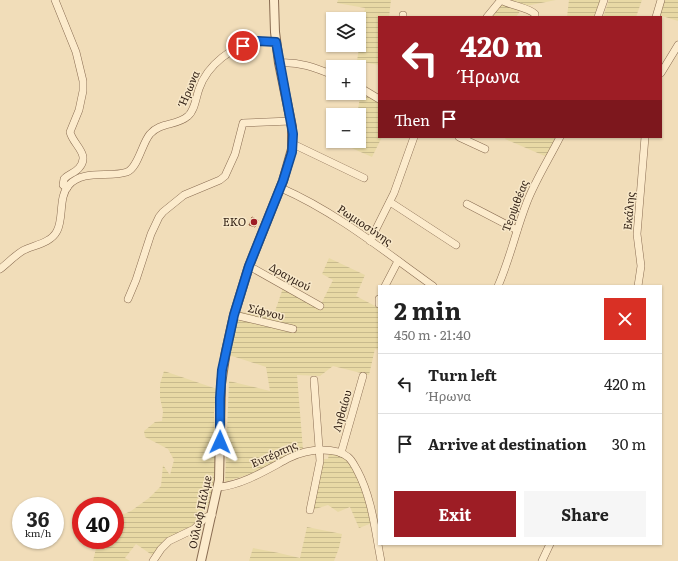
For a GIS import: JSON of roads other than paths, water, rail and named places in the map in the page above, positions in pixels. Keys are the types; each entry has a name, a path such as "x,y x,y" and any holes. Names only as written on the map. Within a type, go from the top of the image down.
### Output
{"street":[{"path":"0,269 23,251 44,242 56,234 59,227 63,200 67,188 63,185 64,179 78,169 83,159 81,150 72,138 70,132 79,110 83,91 83,81 76,52 55,0"},
{"name":"Ούλωφ Πάλμε","path":"201,561 218,487 221,457 221,384 225,356 234,315 249,266 289,165 293,144 291,122 274,30 274,0"},
{"path":"489,16 501,0 514,6 532,11 535,16"},
{"path":"598,16 604,0"},
{"path":"656,16 661,0"},
{"name":"Ήρωνα","path":"67,188 71,183 84,177 95,174 124,172 131,170 147,138 152,132 160,126 181,120 189,115 202,81 216,62 229,53 250,43 262,41 276,42"},
{"path":"662,71 678,46"},
{"path":"279,62 303,64 326,72"},
{"path":"366,91 378,98"},
{"path":"128,299 136,280 151,234 159,217 184,195 216,182 225,176 235,154 243,123 291,122"},
{"path":"370,241 390,202 414,138"},
{"path":"461,138 485,149"},
{"name":"Τερψιθέας","path":"498,285 535,183 559,138"},
{"name":"Εκάλης","path":"638,285 641,266 637,234 645,138"},
{"path":"293,144 364,178"},
{"name":"Ρωμιοσύνης","path":"281,188 310,202 370,241 431,285"},
{"path":"390,202 456,245"},
{"path":"467,204 517,230"},
{"path":"386,285 398,261"},
{"name":"Δραγμού","path":"249,266 320,306"},
{"name":"Σίφνου","path":"234,315 293,330"},
{"name":"Ληθαίου","path":"341,453 363,376"},
{"path":"310,510 318,474 319,450 314,380"},
{"name":"Ευτέρπης","path":"218,487 246,479 296,455 319,450 341,453"},
{"path":"341,453 352,461 367,492 378,545"},
{"path":"153,561 161,549 169,541 194,529 205,518 212,514"},
{"path":"378,545 381,561"},
{"path":"542,561 550,545"}],"place":[{"name":"EKO","path":"254,222"}]}
